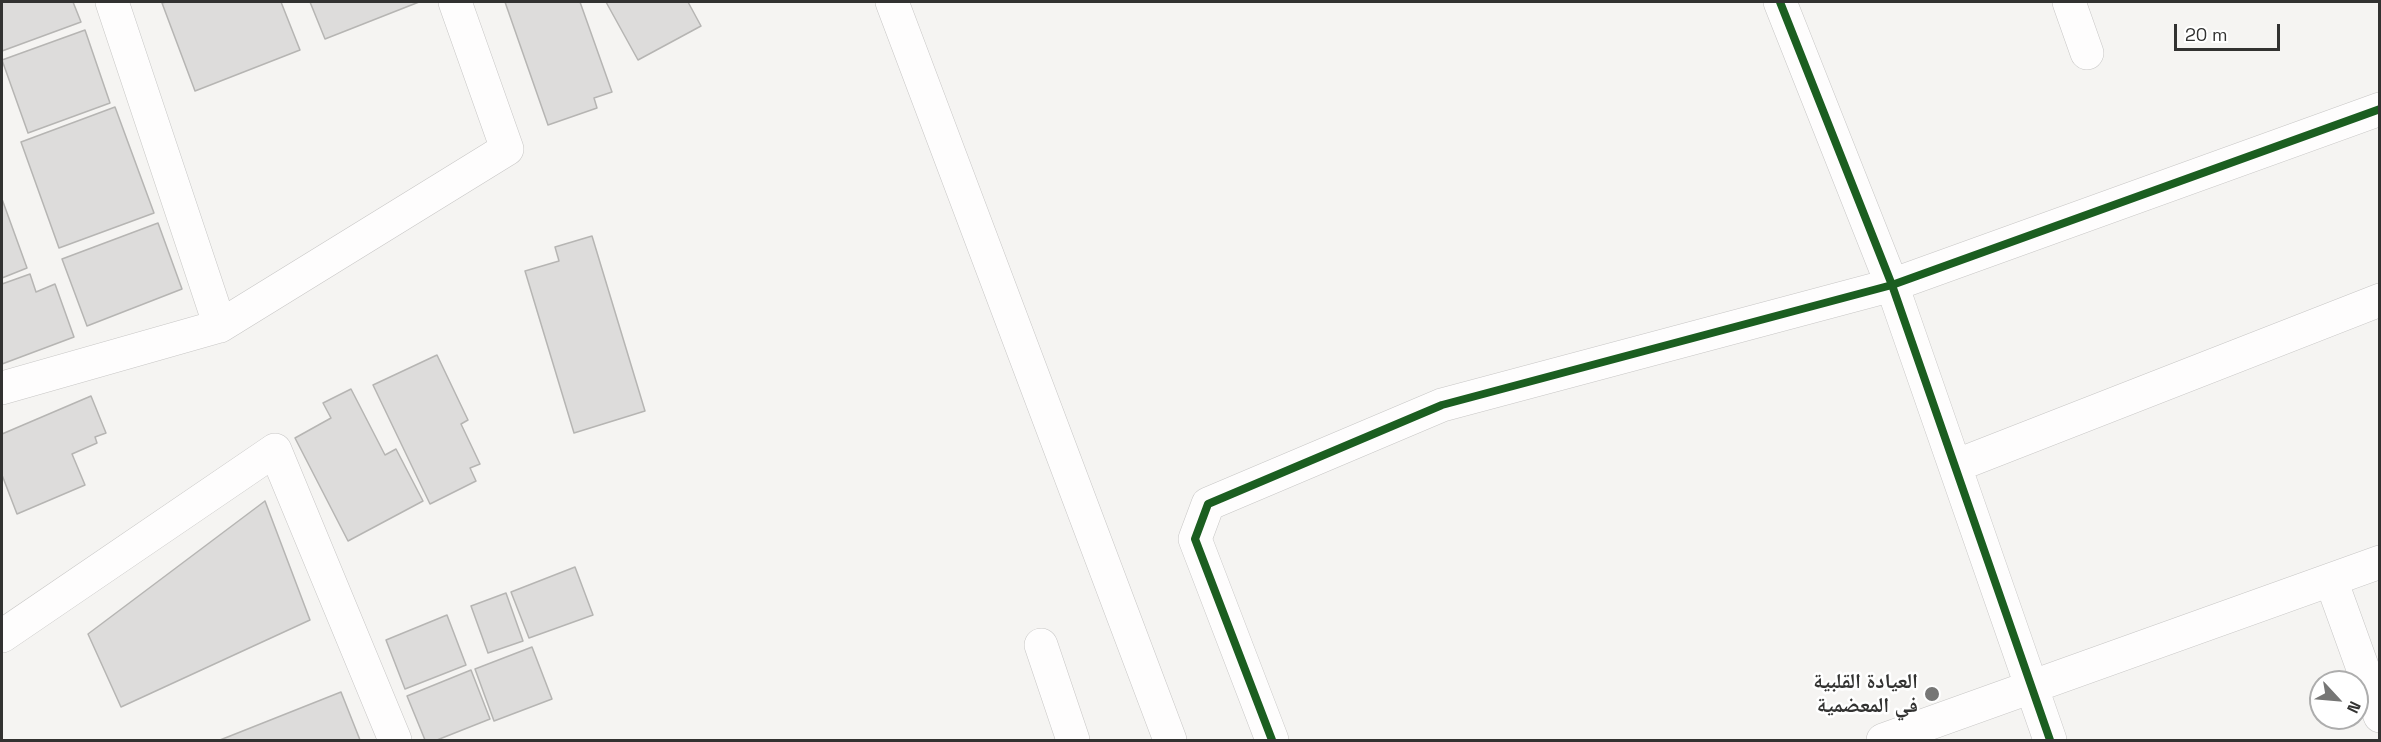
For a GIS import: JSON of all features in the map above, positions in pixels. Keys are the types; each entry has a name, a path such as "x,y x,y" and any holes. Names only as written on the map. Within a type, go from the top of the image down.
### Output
{"street":[{"path":"112,2 220,326"},
{"path":"2,388 220,326 507,149 455,2"},
{"path":"893,2 1170,741"},
{"path":"1780,2 1892,285 2050,741"},
{"path":"2069,2 2087,53"},
{"path":"1272,741 1195,539 1208,504 1442,405 1892,285 2379,109"},
{"path":"1955,466 2379,300"},
{"path":"2,636 275,450 395,741"},
{"path":"1883,741 2379,562"},
{"path":"2331,580 2379,716"},
{"path":"1041,645 1073,741"}],"building":[{"path":"2,2 73,2 81,22 2,51"},
{"path":"281,2 300,50 195,91 162,3"},
{"path":"310,2 419,2 325,39"},
{"path":"505,2 580,2 612,92 594,98 597,108 548,125"},
{"path":"606,2 688,2 701,26 638,60"},
{"path":"85,30 110,103 28,133 2,60"},
{"path":"115,107 154,213 59,248 21,142"},
{"path":"2,199 27,268 2,278"},
{"path":"158,223 182,289 87,326 62,259"},
{"path":"592,236 645,411 574,433 525,271 559,261 555,247"},
{"path":"30,274 36,292 55,284 74,337 2,364 2,284"},
{"path":"437,355 468,420 461,424 480,464 470,468 476,481 430,504 373,385"},
{"path":"351,389 385,455 396,449 423,501 348,541 295,438 331,418 323,403"},
{"path":"91,396 106,433 95,437 97,443 72,454 85,485 17,514 2,475 2,434"},
{"path":"265,501 310,620 121,707 88,634"},
{"path":"575,567 593,615 529,638 511,592"},
{"path":"506,593 523,641 488,653 471,606"},
{"path":"447,615 466,665 405,689 386,640"},
{"path":"532,647 552,699 494,721 475,669"},
{"path":"471,670 490,719 437,740 425,740 407,696"},
{"path":"341,692 360,740 220,740"}],"cycle path":[{"path":"1780,2 1892,285 2050,740"},
{"path":"1272,740 1195,539 1208,504 1442,405 1892,285 2380,109"}],"place":[{"name":"العيادة القلبية في المعضمية","path":"1932,694"}]}
